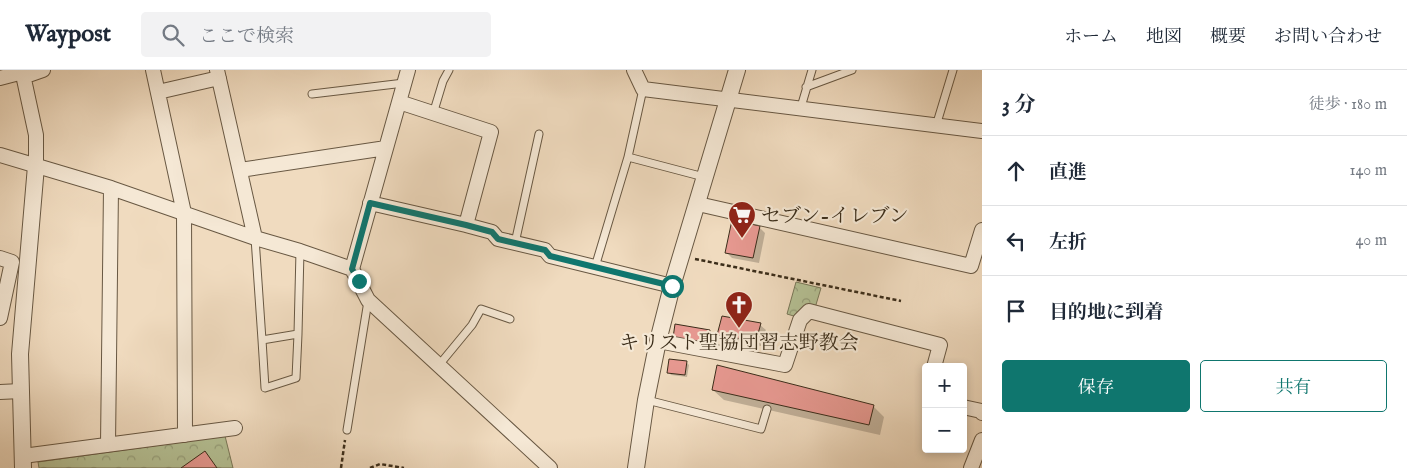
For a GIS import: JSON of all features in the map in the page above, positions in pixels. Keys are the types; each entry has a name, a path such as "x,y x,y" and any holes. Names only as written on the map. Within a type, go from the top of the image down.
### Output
{"street":[{"path":"0,78 43,70"},
{"path":"153,70 184,213 185,435"},
{"path":"634,70 643,89 729,98 982,131"},
{"path":"636,468 646,400 658,341 672,286 737,70"},
{"path":"23,73 36,135 36,166 20,354 23,462 108,445 235,428"},
{"path":"158,92 218,74 255,238"},
{"path":"406,77 352,269 368,300 550,468"},
{"path":"399,102 491,132 466,225"},
{"path":"240,170 386,148"},
{"path":"0,155 111,188 255,238 352,269"},
{"path":"108,445 111,188"},
{"path":"370,203 492,232 498,239 545,250 550,256 672,286"},
{"path":"698,204 971,266 982,230"},
{"path":"0,258 12,262 0,318"},
{"path":"658,341 786,366 800,320 809,311 940,345 935,363"},
{"path":"0,392 21,391"},
{"path":"967,408 982,413"},
{"path":"971,468 982,440"}],"lane":[{"path":"433,114 443,82 449,70"},
{"path":"801,107 812,70"},
{"path":"806,87 852,70"},
{"path":"936,126 953,70"},
{"path":"312,94 406,77"},
{"path":"595,267 628,157 643,89"},
{"path":"515,243 539,134"},
{"path":"628,157 705,177"},
{"path":"255,238 265,388 296,378 300,251"},
{"path":"347,430 368,300"},
{"path":"439,365 472,325 481,309 510,319"},
{"path":"262,340 298,334"},
{"path":"646,400 760,428 767,409"}],"path":[{"path":"682,256 901,301"},
{"path":"341,468 347,430"},
{"path":"370,468 380,464 404,468"}],"green space":[{"path":"796,282 821,288 815,308 797,317 787,314"},
{"path":"225,436 233,468 39,468 38,462"}],"building":[{"name":"セブン-イレブン","path":"732,220 760,226 753,258 725,253"},
{"name":"キリスト聖協団習志野教会","path":"722,316 761,323 756,341 717,335"},
{"path":"675,324 710,330 707,345 673,338"},
{"path":"669,359 687,361 685,375 667,373"},
{"path":"717,365 874,405 869,425 712,390"},
{"path":"205,451 217,468 181,468"}],"place":[{"name":"セブン-イレブン","path":"742,239"},
{"name":"キリスト聖協団習志野教会","path":"739,329"}],"route":[{"path":"359,281 352,269 370,203 492,232 498,239 545,250 550,256 672,286"}]}
